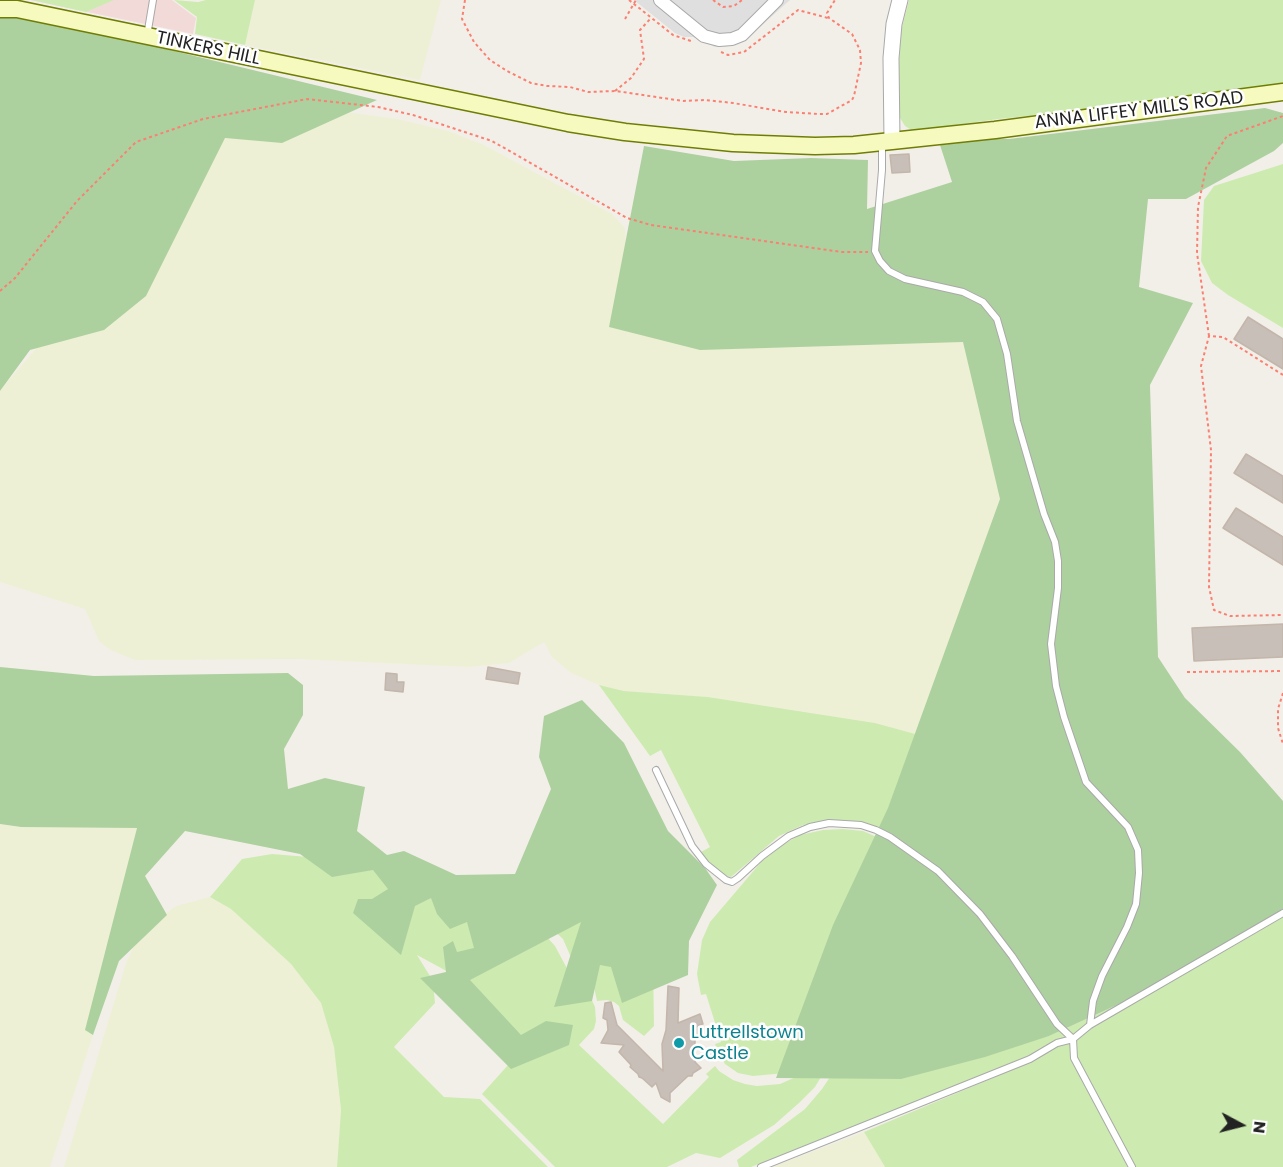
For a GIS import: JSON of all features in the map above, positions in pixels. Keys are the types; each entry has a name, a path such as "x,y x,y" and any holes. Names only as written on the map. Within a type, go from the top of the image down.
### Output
{"main road":[{"name":"TINKERS HILL","path":"0,9 17,9 568,123 625,132 733,143 815,146 887,142"},
{"name":"ANNA LIFFEY MILLS ROAD","path":"887,142 1283,92"}],"street":[{"path":"660,0 704,36 719,40 742,35 777,0"},
{"path":"887,142 894,24 900,0"}],"lane":[{"path":"147,36 153,0"},
{"path":"887,142 875,251 889,271 905,279 963,292 983,302 997,319 1006,354 1017,421 1044,514 1055,542 1058,588 1051,644 1056,686 1064,717 1086,782 1128,827 1138,850 1139,873 1136,904 1102,976 1093,1001 1090,1024"},
{"path":"656,770 692,846 716,874 726,880 732,882 738,879 775,844 810,827 829,823 861,825 890,837 938,871 980,914 1012,956 1057,1024 1073,1039 1074,1058 1132,1167"},
{"path":"761,1167 1030,1059 1062,1041 1073,1039 1090,1024 1283,913"}],"path":[{"path":"465,0 462,20 465,29 490,60 531,83 570,87 597,93 613,91 683,101 705,100 786,112 827,114 852,100 861,57 857,41 852,34 829,18 827,13 835,0"},
{"path":"625,19 636,0"},
{"path":"712,0 723,7 729,7 742,0"},
{"path":"613,91 631,78 644,59 640,30 651,18"},
{"path":"0,291 15,279 76,201 136,142 203,119 307,99 390,109 492,141 627,218 651,225 842,252 875,251"},
{"path":"1283,116 1227,136 1206,168 1198,207 1197,253 1209,336 1201,366 1211,450 1209,586 1214,610 1230,616 1283,615"},
{"path":"1209,336 1223,337 1283,375"},
{"path":"1187,672 1283,671"},
{"path":"1283,693 1278,709 1278,728 1283,744"}],"shaded area":[{"path":"30,0 172,0 196,18 193,34"},
{"path":"634,0 790,0 743,42 715,47 693,37 684,37 675,33"}],"green space":[{"path":"32,0 114,0 86,12"},
{"path":"174,0 198,2 255,0 245,45 195,34 197,17"},
{"path":"255,0 441,0 420,80 245,45"},
{"path":"909,0 1283,0 1283,91 998,119 913,131 905,126 900,118 898,72 901,31"},
{"path":"25,15 377,100 282,143 225,138 146,296 104,330 30,350 0,391 0,18"},
{"path":"1265,108 1283,113 1283,143 1274,151 1186,199 1148,199 1139,287 1193,303 1150,385 1158,657 1185,698 1240,752 1283,801 1283,909 1128,1000 1049,1036 985,1057 901,1079 776,1078 833,925 888,808 1000,499 963,342 700,350 609,327 644,146 734,161 811,158 868,160 867,209 952,182 940,145 1009,139"},
{"path":"339,111 397,119 448,131 484,145 612,214 625,228 629,290 979,334 1016,501 919,735 875,723 708,697 624,691 599,685 571,673 552,657 544,642 509,663 469,667 298,659 135,660 110,650 99,641 85,609 0,582 0,390 216,143 237,126"},
{"path":"1283,164 1283,328 1212,283 1201,261 1204,200 1214,186"},
{"path":"0,667 94,676 288,673 303,685 303,715 284,749 288,789 325,778 365,787 357,831 387,855 404,851 456,875 515,874 551,789 539,757 544,716 582,700 624,743 668,831 705,868 717,885 689,941 688,975 622,1003 611,967 600,965 592,1001 554,1007 581,922 470,980 521,1035 546,1021 573,1025 569,1045 511,1069 420,978 446,972 443,947 453,941 457,952 474,948 467,922 450,929 437,914 431,898 415,906 401,955 353,913 358,899 372,899 388,889 373,870 332,877 300,854 185,831 145,876 167,915 119,961 93,1035 85,1030 137,828 21,827 0,824"},
{"path":"599,685 624,691 708,697 875,723 919,735 887,832 855,821 803,825 779,836 731,877 722,875 711,866 701,852 710,847 661,750 650,756"},
{"path":"0,824 21,827 137,827 93,1035 50,1167 0,1167"},
{"path":"843,829 863,831 888,842 786,1073 753,1076 738,1073 725,1064 718,1053 715,1044 721,1042 706,994 701,995 697,974 702,940 710,922 762,861 800,835"},
{"path":"366,849 546,936 555,946 570,974 589,994 595,1007 594,1029 579,1045 663,1124 709,1077 706,1074 715,1066 733,1080 757,1086 780,1084 830,1062 815,1087 774,1125 720,1158 696,1153 667,1167 555,1167 482,1094 527,1044 452,974 417,955 433,981 435,1003 394,1047 444,1097 480,1099 548,1167 337,1167 341,1110 334,1047 321,1003 291,964 231,909 210,897 242,859 272,854 321,858"},
{"path":"210,897 231,909 291,964 321,1003 334,1047 341,1110 337,1167 64,1167 126,963 140,933 176,906"},
{"path":"561,900 653,963 654,1026 644,1036 623,1020 619,1006 614,1002 597,1001 594,987 573,962 563,939 548,925"},
{"path":"1283,909 1283,1167 885,1167 864,1132 995,1077 992,1071 751,1167 739,1167 737,1160 805,1109 834,1071 1049,1036 1128,1000"},
{"path":"864,1132 885,1167 772,1167"}],"building":[{"path":"909,154 910,172 892,173 890,155"},
{"path":"1248,317 1283,339 1283,369 1234,339"},
{"path":"1246,454 1283,476 1283,503 1234,473"},
{"path":"1236,508 1283,537 1283,565 1223,528"},
{"path":"1283,624 1283,657 1194,661 1192,628"},
{"path":"488,667 520,673 518,684 486,679"},
{"path":"386,673 397,674 397,682 404,682 403,692 385,690"},
{"name":"Luttrellstown Castle","path":"668,986 679,988 678,1023 700,1014 703,1024 699,1025 702,1034 695,1037 695,1062 701,1068 692,1076 688,1076 670,1093 670,1102 661,1097 656,1083 652,1087 630,1067 631,1065 619,1052 624,1045 601,1043 608,1030 607,1020 603,1018 605,1003 611,1002 617,1025 663,1071 662,1044 666,1030"}],"place":[{"name":"Luttrellstown Castle","path":"679,1043"}]}
